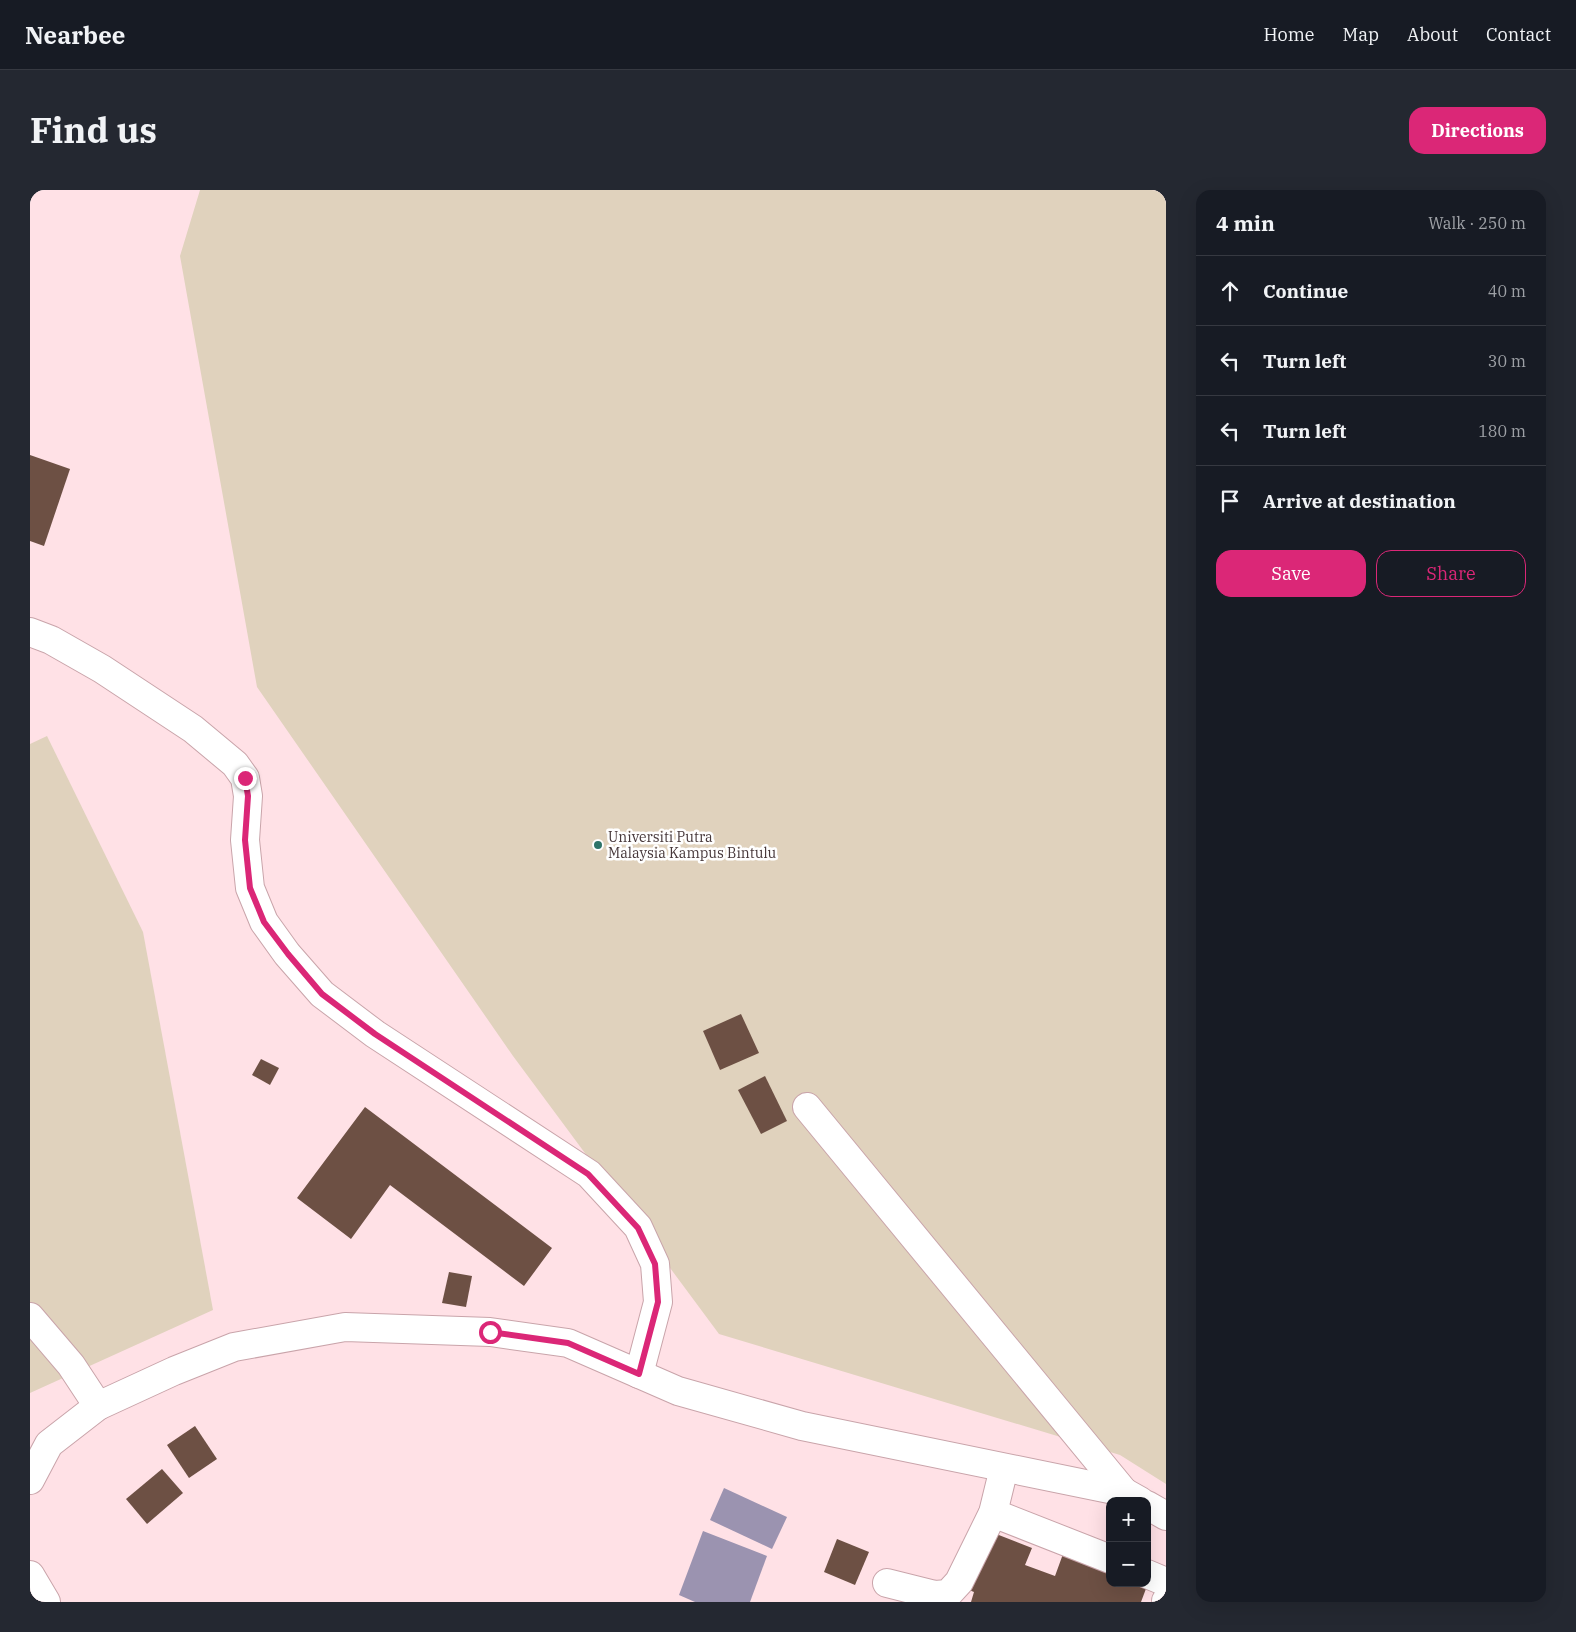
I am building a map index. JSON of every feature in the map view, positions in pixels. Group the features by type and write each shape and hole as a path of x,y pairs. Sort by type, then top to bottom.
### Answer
{"street":[{"path":"30,632 51,640 102,668 193,729 235,764 245,778 248,796 245,840 250,888 264,922 322,994 375,1034 588,1174 638,1228 655,1264 658,1302 639,1374"},
{"path":"807,1107 1132,1496"},
{"path":"30,1318 71,1365 98,1406"},
{"path":"30,1480 49,1444 98,1406 174,1371 234,1347 345,1327 490,1332 568,1343 678,1391 802,1426 1132,1496"},
{"path":"887,1583 934,1595 948,1594 959,1582 993,1513 1004,1468"},
{"path":"1151,1507 1166,1516"},
{"path":"993,1513 1106,1557"},
{"path":"30,1576 46,1602"},
{"path":"1151,1576 1166,1582"}],"shaded area":[{"name":"Universiti Putra Malaysia Kampus Bintulu","path":"30,190 1166,190 1166,1602 30,1602"},
{"path":"200,190 1166,190 1166,1484 1120,1455 719,1334 513,1056 257,687 180,256"},
{"path":"47,736 143,932 213,1310 30,1393 30,744"},
{"path":"724,1488 787,1517 772,1549 710,1520"},
{"path":"703,1531 767,1556 750,1602 695,1602 679,1595"}],"building":[{"path":"30,455 70,469 44,546 30,541"},
{"path":"741,1014 759,1053 720,1070 703,1031"},
{"path":"261,1059 279,1068 270,1085 252,1075"},
{"path":"765,1076 787,1121 761,1134 738,1090"},
{"path":"365,1107 552,1248 524,1286 390,1185 351,1239 297,1198"},
{"path":"449,1272 472,1276 466,1307 442,1303"},
{"path":"195,1426 217,1459 189,1478 167,1445"},
{"path":"162,1469 183,1493 147,1524 126,1499"},
{"path":"986,1530 1032,1548 1025,1565 1055,1576 1063,1554 1106,1570 1106,1587 1147,1587 1141,1602 971,1602 974,1592 964,1588"},
{"path":"837,1539 869,1552 855,1585 824,1572"}],"place":[{"name":"Universiti Putra Malaysia Kampus Bintulu","path":"598,845"}],"route":[{"path":"245,778 248,796 245,840 250,888 264,922 288,954 322,994 375,1034 588,1174 638,1228 655,1264 658,1302 639,1374 568,1343 490,1332"}]}
